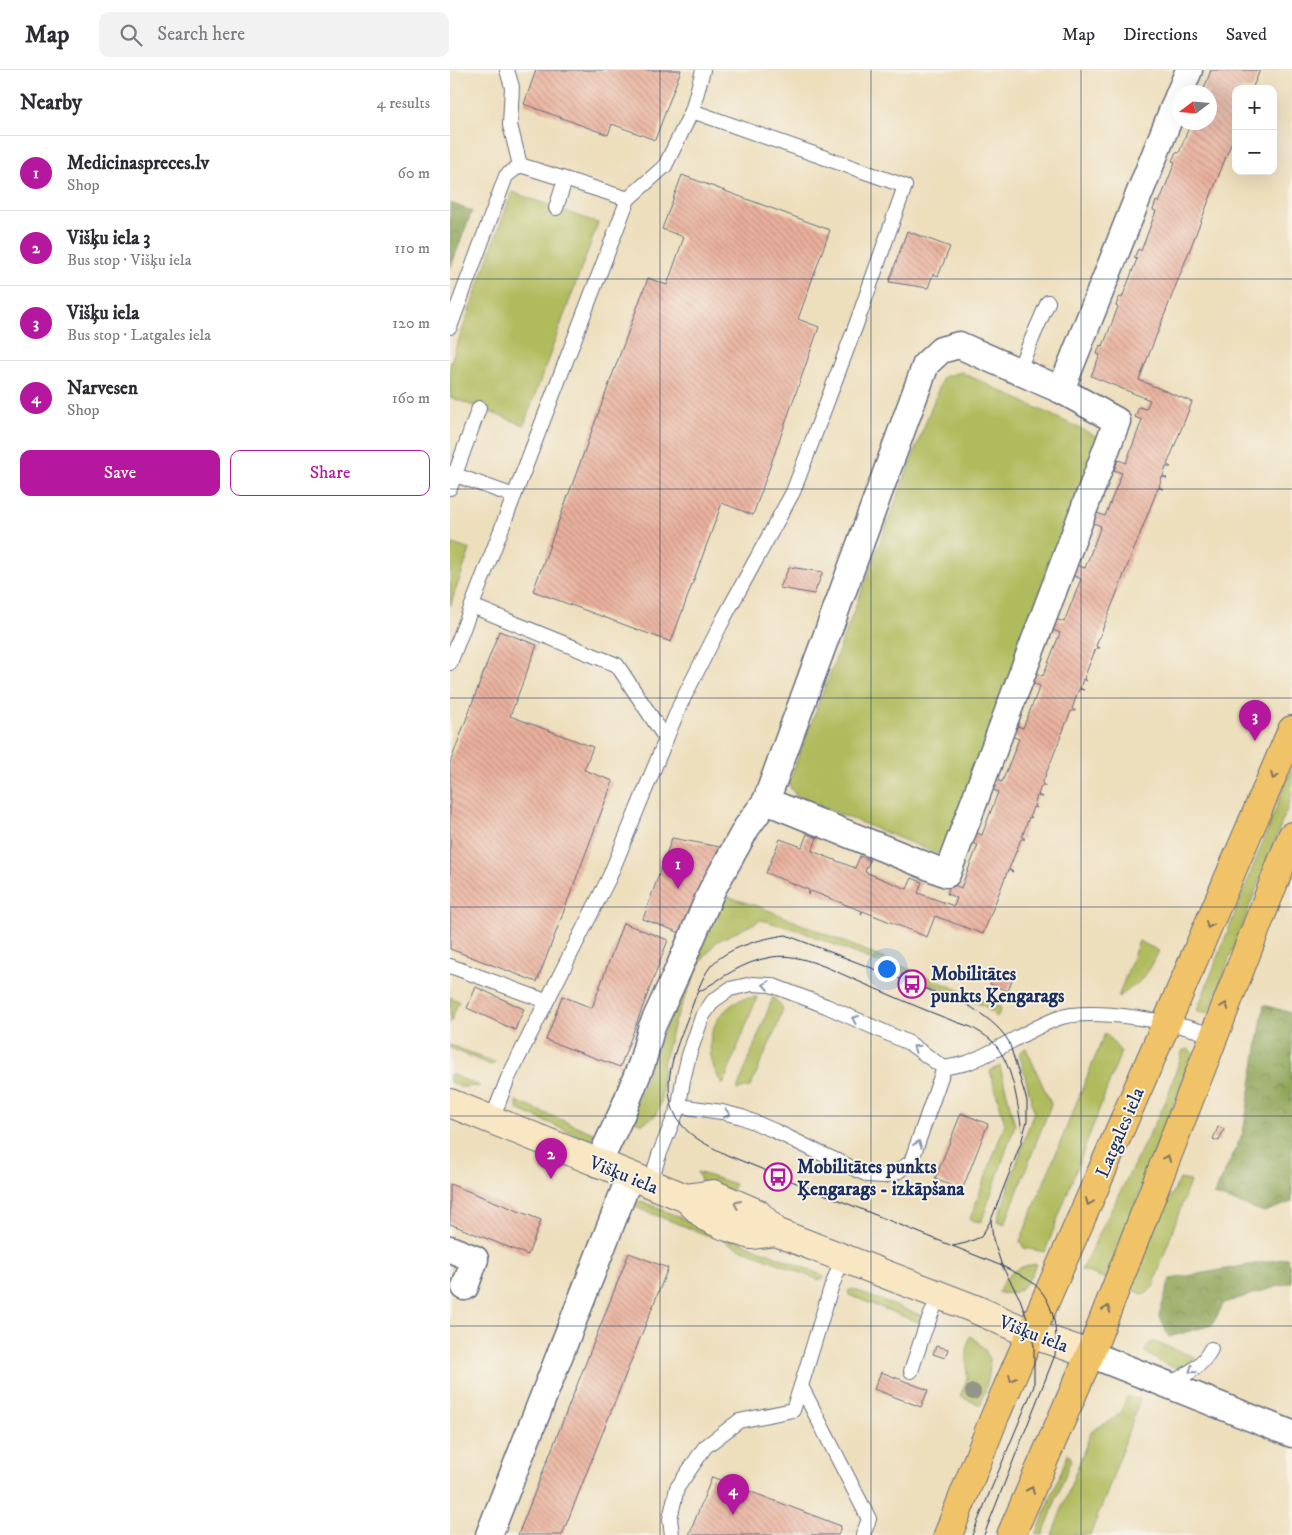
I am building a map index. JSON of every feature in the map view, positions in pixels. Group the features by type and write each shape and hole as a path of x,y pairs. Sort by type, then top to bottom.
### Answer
{"highway":[{"name":"Latgales iela","path":"948,1535 995,1416 1292,730"},
{"path":"1011,1535 1090,1354 1292,836"}],"street":[{"path":"1183,85 1189,70"},
{"path":"1061,390 1172,113"},
{"path":"598,1164 622,1114 642,1063 651,1029 712,890 747,827 766,801 926,364 941,350 959,345 1061,390 1117,421 946,874 766,801"},
{"name":"Višķu iela","path":"450,1103 686,1198 706,1217 725,1226 751,1235 776,1232 940,1295 1032,1334 1090,1354 1292,1434"},
{"path":"489,1535 640,1180"},
{"path":"450,1249 475,1260 464,1288"}],"lane":[{"path":"508,70 512,87 510,125 520,166"},
{"path":"512,87 520,70"},
{"path":"450,663 628,199 665,166 692,111 703,70"},
{"path":"492,1120 508,1078 609,878 680,705 720,626 793,492 856,325 905,186 692,111"},
{"path":"520,166 628,199"},
{"path":"450,327 506,176 520,166"},
{"path":"556,208 565,180"},
{"path":"1018,371 1048,302"},
{"path":"450,488 452,474 479,408"},
{"path":"452,474 514,496"},
{"path":"472,606 617,665 666,739"},
{"path":"450,966 546,1002"},
{"path":"640,1180 659,1155 679,1106 689,1055 702,1017 714,1001 730,989 752,984 771,985 885,1031 909,1043 944,1068 966,1063 1027,1031 1058,1018 1087,1013 1121,1016 1190,1028 1214,1036"},
{"path":"679,1106 742,1117 868,1175 884,1176 897,1172 911,1162 944,1068"},
{"path":"672,1535 670,1519 678,1488 705,1447 739,1421 793,1410 842,1257"},
{"path":"911,1371 924,1332 940,1295"},
{"path":"1168,1385 1196,1368 1207,1357 1211,1349"},
{"path":"801,1386 869,1519 862,1535"}],"green space":[{"path":"512,192 598,223 524,425 450,397 450,364"},
{"path":"450,203 472,211 450,269"},
{"path":"961,372 1102,439 944,856 797,797 788,784 943,377"},
{"path":"450,543 470,550 450,606"},
{"path":"1292,767 1292,796 1209,1012 1202,1013 1197,1010"},
{"path":"716,893 763,908 995,1005 1001,1008 1000,1012 997,1017 984,1006 798,930 761,920 716,942 700,963 674,1023 663,1064 661,1103 655,1116 642,1124 630,1119"},
{"path":"1139,941 1159,951 1143,978 1118,997"},
{"path":"450,997 459,1001 450,1023"},
{"path":"757,997 723,1085 712,1063 710,1051 713,1028 727,1009 740,1000"},
{"path":"773,997 783,1008 777,1027 750,1087 737,1090"},
{"path":"1264,1005 1292,1013 1292,1202 1264,1212 1214,1195 1243,1133"},
{"path":"1105,1033 1121,1052 1045,1252 1024,1248 1020,1241"},
{"path":"450,1045 495,1062 491,1065 450,1048"},
{"path":"1026,1048 1051,1104 1005,1224 997,1221 1034,1111 1019,1053"},
{"path":"1189,1049 1193,1053 1106,1279 1081,1270 1166,1101 1183,1050"},
{"path":"1000,1066 1015,1125 981,1223 970,1219 1005,1124 990,1071"},
{"path":"450,1074 480,1086 460,1087 450,1082"},
{"path":"516,1101 598,1135 596,1140 588,1140 522,1111 518,1109"},
{"path":"697,1172 735,1184 731,1192 701,1181"},
{"path":"1180,1179 1190,1181 1153,1287 1147,1293 1142,1294 1130,1288 1144,1248"},
{"path":"641,1201 714,1232 712,1237 632,1206"},
{"path":"729,1237 822,1275 824,1278 819,1280 727,1243"},
{"path":"1288,1258 1292,1282 1224,1303 1212,1325 1169,1337 1159,1315 1170,1279"},
{"path":"1036,1264 1027,1283 1023,1287 1013,1293 998,1293 1012,1272 1022,1267"},
{"path":"852,1289 922,1316 920,1323 849,1295 848,1291"},
{"path":"970,1336 986,1351 989,1359 989,1375 981,1405 960,1397 967,1378 967,1347"},
{"path":"1153,1342 1195,1357 1185,1366 1178,1367 1165,1364 1145,1352 1149,1344"},
{"path":"1127,1397 1140,1399 1090,1535 1052,1535 1091,1432 1117,1416"},
{"path":"1068,1454 1071,1459 1043,1535 1036,1535"}],"building":[{"path":"536,70 681,70 655,140 612,124 608,135 524,104"},
{"path":"1211,70 1260,70 1254,85 1232,85 1232,141 1139,380 1192,402 1167,465 1171,467 1166,467 1163,476 1167,478 1162,477 1159,487 1163,489 1158,488 1096,646 1100,648 1096,648 1084,678 1087,681 1083,679 1080,688 1084,690 1079,689 1072,709 1076,711 1071,711 1042,784 1046,786 1041,786 1038,795 1042,797 1037,796 1034,805 1037,808 1033,807 1030,816 1032,817 1029,817 1022,837 1025,839 1021,839 1009,869 1013,872 1008,870 983,934 935,916 927,937 863,911 861,915 862,911 811,891 808,895 809,890 766,873 780,839 802,847 807,834 817,838 812,851 855,868 860,856 870,860 865,872 907,889 912,878 922,882 918,893 954,906 957,898 947,894 951,884 961,888 978,845 968,841 972,831 982,835 998,792 989,788 993,778 1002,782 1019,739 1009,735 1014,725 1023,728 1040,686 1030,682 1034,672 1043,676 1060,633 1051,629 1055,619 1064,622 1081,579 1072,575 1076,565 1085,568 1101,526 1093,523 1097,513 1105,516 1122,473 1114,470 1118,460 1126,463 1142,420 1135,417 1139,407 1146,409 1150,400 1091,376 1100,355 1097,354 1100,345 1103,346 1118,307 1116,306 1119,297 1122,298 1137,259 1134,258 1138,249 1141,251 1156,211 1153,210 1156,201 1159,203 1175,162 1172,161 1176,152 1179,153 1188,130 1217,130 1217,85 1206,85"},
{"path":"682,175 830,230 798,319 819,327 753,515 722,503 671,642 533,591 648,278 667,285 684,237 662,229"},
{"path":"907,231 950,247 938,276 933,274 928,288 889,282"},
{"path":"789,567 823,572 814,594 780,588"},
{"path":"499,631 537,645 510,716 593,747 584,770 613,781 537,982 450,949 450,763"},
{"path":"672,838 720,847 686,935 643,919"},
{"path":"623,923 668,940 620,1067 546,1040 562,996 592,1008"},
{"path":"994,973 1012,980 1008,991 990,984"},
{"path":"476,987 524,1009 515,1030 467,1008"},
{"path":"961,1113 988,1124 962,1190 935,1179"},
{"path":"1218,1127 1224,1129 1219,1141 1213,1139"},
{"path":"450,1184 541,1220 528,1255 450,1224"},
{"path":"629,1253 668,1268 562,1535 518,1535"},
{"path":"936,1346 948,1349 945,1358 933,1354"},
{"path":"881,1372 928,1390 921,1407 874,1389"},
{"path":"712,1477 841,1526 838,1535 689,1535"}],"tram line":[{"path":"972,1535 1034,1386 1034,1346 1029,1324 1020,1299 1002,1266 993,1239 991,1220 1021,1143 1027,1121 1027,1101 1009,1042 996,1026 968,1005 786,935 745,945 725,954 710,967 699,988 676,1048 672,1062 669,1090 676,1116 685,1129 698,1139 727,1155 1002,1266 1033,1283 1046,1298 1050,1307 1055,1326 1055,1355 984,1535"},
{"path":"697,993 733,971 761,959 783,956 795,957 818,964 930,1012 971,1027 991,1040 1004,1059 1013,1082 1022,1131"},
{"path":"953,1246 981,1237 991,1220"}],"place":[{"name":"Višķu iela","path":"1255,741"},
{"name":"Medicinaspreces.lv","path":"678,889"},
{"name":"Mobilitātes punkts Ķengarags","path":"912,984"},
{"name":"Mobilitātes punkts Ķengarags - izkāpšana","path":"778,1177"},
{"name":"Višķu iela 3","path":"551,1179"},
{"name":"Narvesen","path":"733,1515"}]}
